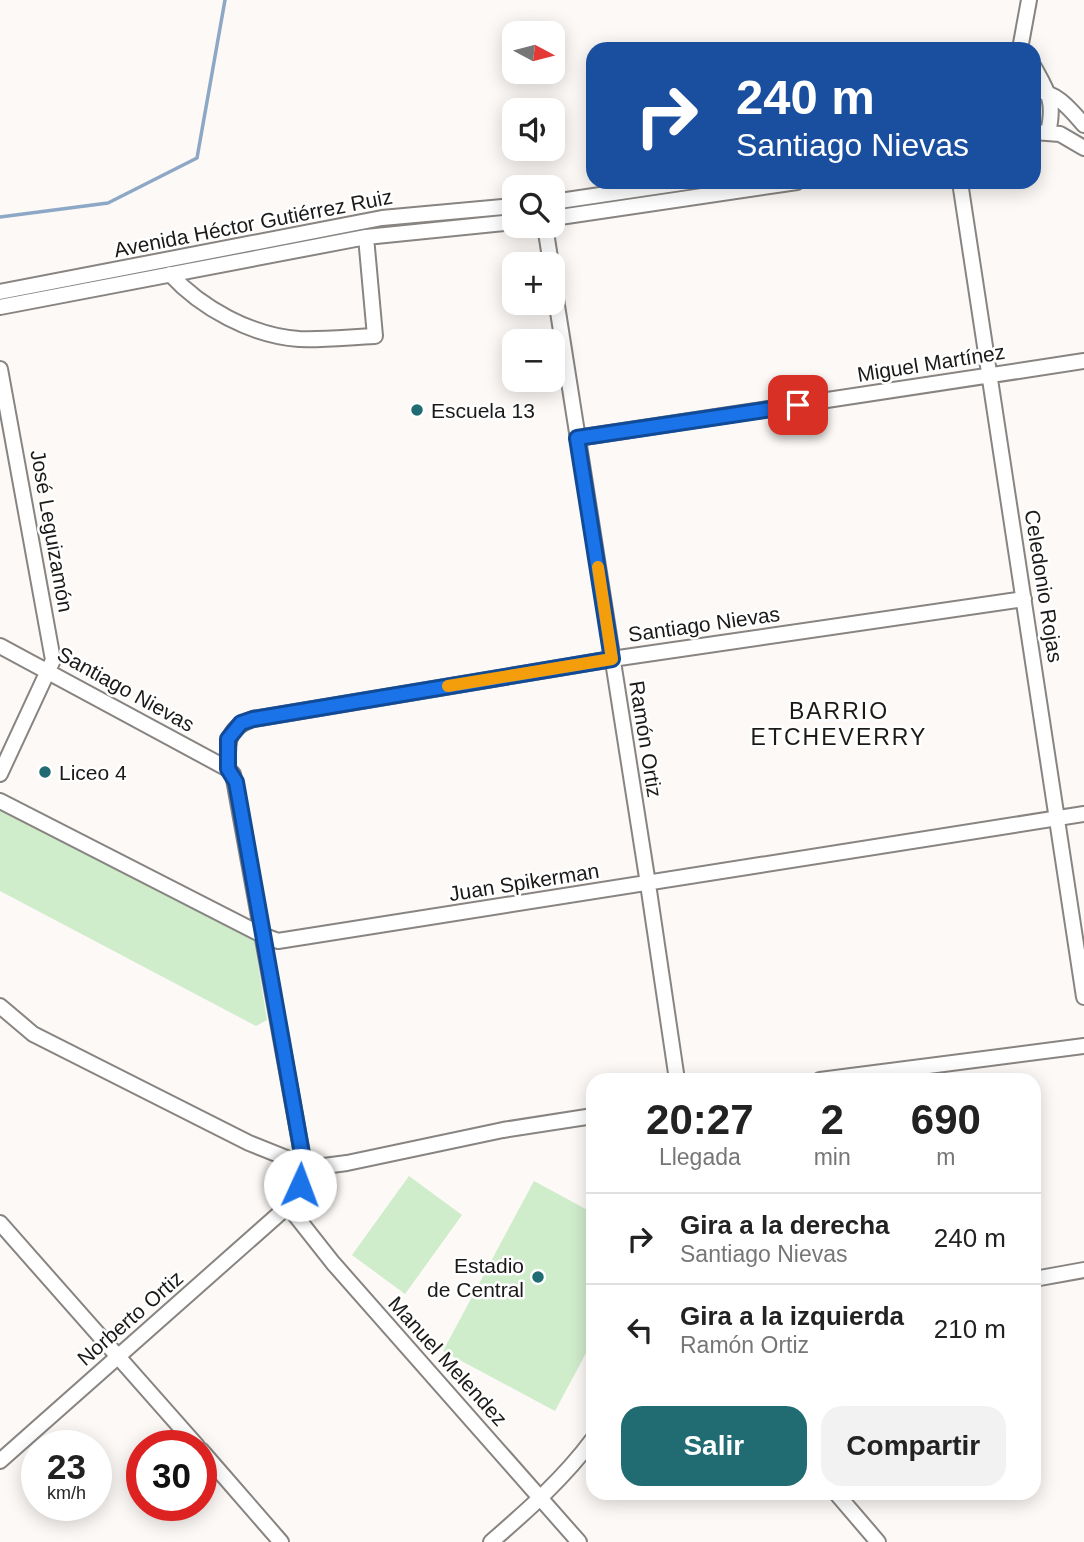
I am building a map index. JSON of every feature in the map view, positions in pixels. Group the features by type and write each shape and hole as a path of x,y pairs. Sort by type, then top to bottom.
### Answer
{"street":[{"path":"1024,42 1029,0"},
{"path":"1041,79 1049,93 1053,113 1041,132 1068,137 1084,148"},
{"path":"1041,91 1060,98 1084,125"},
{"path":"565,200 641,189"},
{"path":"565,216 750,189"},
{"name":"Celedonio Rojas","path":"961,189 1084,997"},
{"name":"Avenida Héctor Gutiérrez Ruiz","path":"0,292 382,218 502,207"},
{"name":"Avenida Héctor Gutiérrez Ruiz","path":"0,307 366,237 502,223"},
{"path":"170,274 183,288 218,312 260,332 298,339 375,336 366,237"},
{"name":"Ramón Ortiz","path":"558,315 676,1073"},
{"name":"Miguel Martínez","path":"577,438 1084,361"},
{"name":"José Leguizamón","path":"0,369 6,425 52,649 49,671 0,774"},
{"name":"Santiago Nievas","path":"0,646 228,769 228,739 241,723 253,719 612,659 1024,599"},
{"path":"228,769 236,782 304,1165 300,1185 288,1206"},
{"name":"Juan Spikerman","path":"0,801 278,941 1084,814"},
{"path":"0,1006 33,1034 64,1051 249,1143 304,1165 347,1163 503,1130 586,1117"},
{"path":"874,1073 1084,1046"},
{"name":"Norberto Ortiz","path":"0,1461 288,1206"},
{"name":"Manuel Melendez","path":"288,1206 333,1263 579,1542"},
{"path":"0,1223 183,1430"},
{"path":"1041,1278 1084,1270"},
{"path":"491,1542 541,1498 586,1448"},
{"path":"217,1468 281,1542"},
{"path":"842,1500 878,1542"}],"green space":[{"path":"0,810 254,940 267,1020 256,1026 0,891"},
{"path":"409,1176 462,1215 405,1294 352,1255"},
{"name":"Estadio de Central","path":"534,1181 586,1209 586,1353 555,1411 443,1351"}],"waterway":[{"path":"0,217 108,203 197,158 225,0"}],"slow traffic":[{"path":"448,686 612,659 598,567"}],"place":[{"name":"Escuela 13","path":"417,410"},
{"name":"Liceo 4","path":"45,772"},
{"name":"Estadio de Central","path":"538,1277"}],"district":[{"name":"BARRIO ETCHEVERRY","path":"839,724"}],"route":[{"path":"300,1185 304,1165 236,782 228,769 228,739 234,729 253,719 612,659 577,438 798,405"}]}
